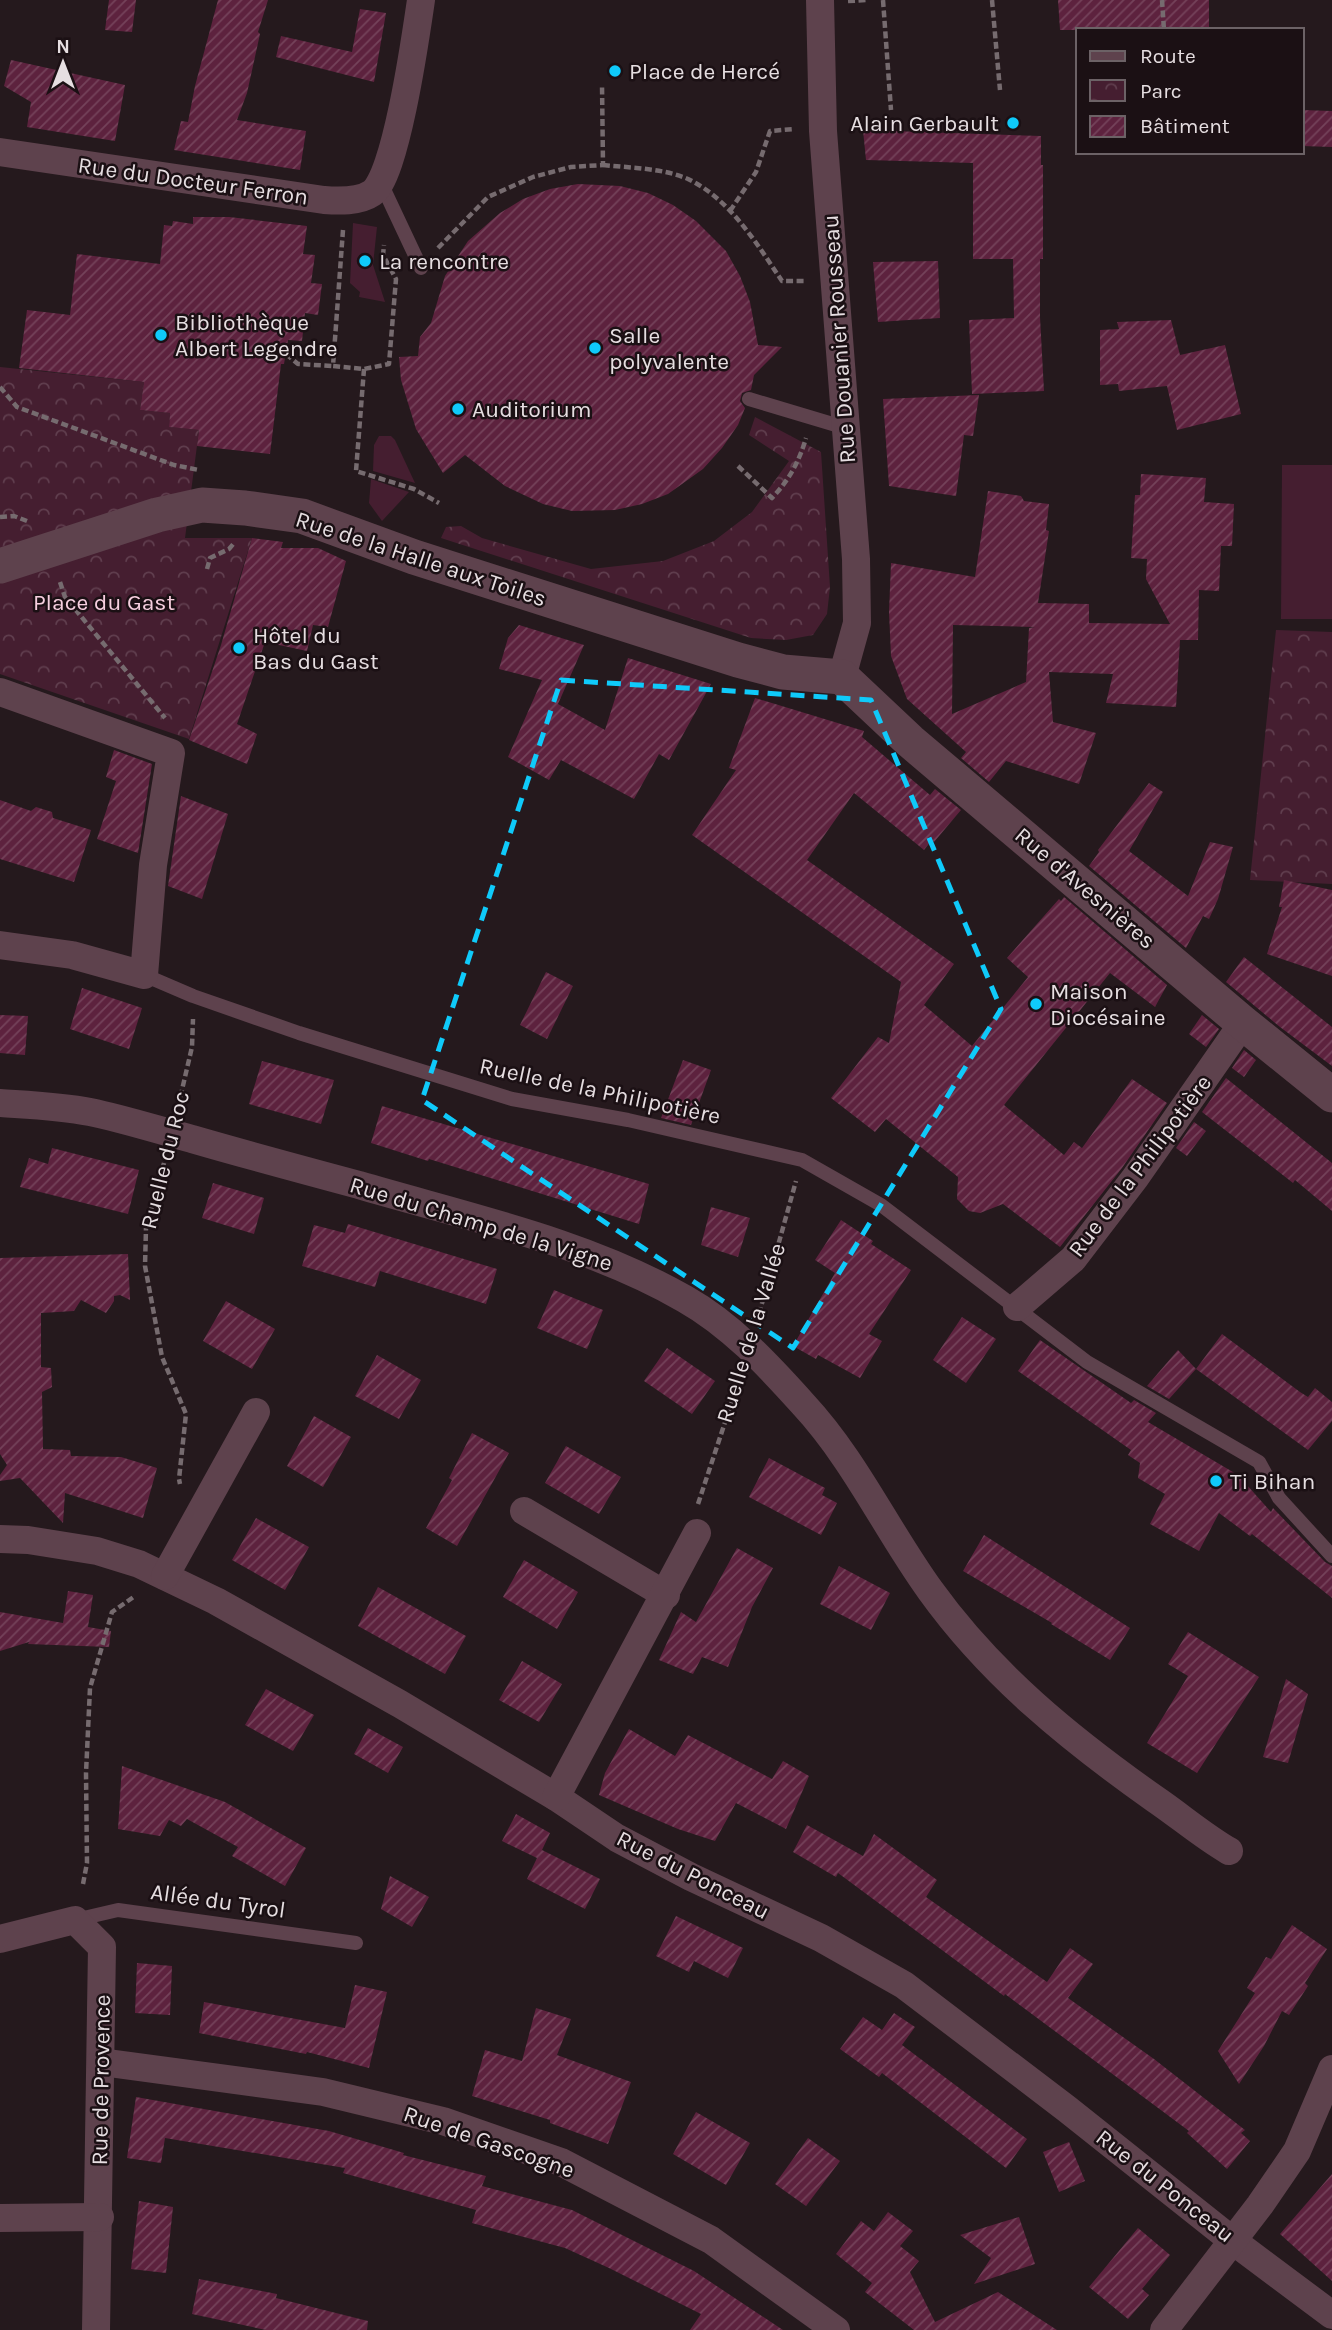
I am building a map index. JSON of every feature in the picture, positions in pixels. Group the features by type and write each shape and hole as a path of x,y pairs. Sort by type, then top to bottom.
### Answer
{"street":[{"path":"381,183 403,112 421,0"},
{"name":"Rue Douanier Rousseau","path":"820,0 822,131 856,559 857,624 842,677"},
{"name":"Rue du Docteur Ferron","path":"0,152 324,201 345,201 371,194 381,183"},
{"name":"Rue de la Halle aux Toiles","path":"0,566 157,515 202,505 245,508 302,516 414,557 738,660 783,672 842,677"},
{"name":"Rue d'Avesnières","path":"842,677 910,741 1332,1095"},
{"path":"0,692 171,753 153,865 144,975 72,955 0,946"},
{"name":"Rue de la Philipotière","path":"1017,1307 1073,1259 1135,1178 1243,1023"},
{"name":"Rue du Champ de la Vigne","path":"0,1102 90,1112 518,1231 636,1274 685,1299 712,1316 802,1402 832,1438 928,1588 972,1645 996,1670 1088,1751 1229,1851"},
{"path":"165,1576 256,1412"},
{"path":"524,1511 666,1595"},
{"path":"556,1797 697,1533"},
{"name":"Rue du Ponceau","path":"0,1539 28,1540 97,1551 139,1564 216,1601 400,1704 556,1797 617,1838 691,1877 821,1938 904,1986 1068,2109 1233,2241 1332,2315"},
{"path":"0,1939 75,1920"},
{"name":"Rue de Provence","path":"75,1920 102,1947 100,2217 96,2330"},
{"name":"Rue de Gascogne","path":"101,2062 323,2092 443,2121 561,2162 711,2241 836,2330"},
{"path":"1164,2330 1233,2241 1297,2151 1332,2069"},
{"path":"0,2218 100,2217"}],"lane":[{"path":"381,183 421,268"},
{"path":"749,399 846,428"},
{"name":"Ruelle de la Philipotière","path":"144,975 193,996 396,1064 512,1099 628,1121 802,1160 881,1205 1017,1307"},
{"path":"1017,1307 1087,1362 1259,1462 1279,1498 1332,1556"},
{"name":"Allée du Tyrol","path":"75,1920 118,1910 356,1943"}],"path":[{"path":"855,1 867,0"},
{"path":"883,0 891,110"},
{"path":"992,0 1000,90"},
{"path":"1162,0 1164,28"},
{"path":"602,84 603,165"},
{"path":"730,211 756,172 770,131 803,128"},
{"path":"396,279 421,268 452,231 488,197 533,177 571,167 603,165 658,171 688,179 723,203 754,240 782,281 835,280"},
{"path":"333,366 345,201"},
{"path":"286,354 298,364 364,369 389,364 396,279 383,255 384,237"},
{"path":"364,369 356,471 414,489 439,503"},
{"path":"0,387 17,407 174,465 209,472"},
{"path":"738,466 772,498 786,483 800,457 812,417"},
{"path":"0,517 15,516 36,526"},
{"path":"207,569 210,558 229,549 243,534"},
{"path":"59,579 65,597 169,722"},
{"name":"Ruelle du Roc","path":"193,996 192,1047 146,1228 145,1266 162,1357 186,1414 179,1479 193,1525"},
{"name":"Ruelle de la Vallée","path":"698,1504 749,1349 802,1160"},
{"path":"83,1884 87,1863 86,1773 90,1688 112,1612 165,1576"}],"highlighted area":[{"path":"561,680 871,700 1001,1009 793,1348 422,1100"}],"green space":[{"path":"353,223 377,227 373,265 385,302 359,297 360,292 350,283"},
{"name":"Place du Gast","path":"0,367 144,382 140,410 170,413 169,427 199,430 185,538 252,538 189,739 0,674"},
{"path":"755,417 821,452 830,587 827,614 813,635 786,640 751,638 441,538 446,527 461,526 482,538 591,569 663,561 714,541 752,512 789,461 749,435"},
{"path":"379,436 391,436 395,440 415,483 373,471 374,445"},
{"path":"1282,465 1332,465 1332,619 1281,619"},
{"path":"371,479 409,492 382,521 369,503"},
{"path":"1276,630 1332,632 1332,884 1250,880"}],"building":[{"path":"109,0 136,0 132,32 105,30"},
{"path":"218,0 268,0 258,32 260,34 247,93 237,120 306,131 300,170 174,150 181,121 188,122"},
{"path":"1058,0 1209,0 1209,28 1060,30"},
{"path":"360,9 386,13 374,82 276,57 281,36 352,52"},
{"path":"11,60 125,85 115,141 27,127 31,102 4,86"},
{"path":"1304,110 1332,111 1332,147 1304,146"},
{"path":"863,130 1041,136 1043,259 1040,259 1040,317 1044,391 972,394 969,320 1014,318 1013,259 973,259 973,163 866,160"},
{"name":"Salle polyvalente","path":"578,184 620,186 648,193 673,205 696,221 726,251 740,276 750,302 758,345 782,347 754,375 751,390 742,393 740,401 745,408 738,425 703,469 668,494 615,510 572,511 543,504 505,486 465,455 443,473 416,429 401,380 399,357 418,356 420,337 431,323 445,276 468,241 500,213 523,199 550,189"},
{"name":"Bibliothèque Albert Legendre","path":"193,217 229,217 307,226 303,254 315,255 311,283 322,284 318,315 305,313 302,341 288,340 284,364 281,364 270,454 197,446 199,430 169,427 170,413 140,410 144,382 19,368 27,310 70,315 77,254 160,264 164,225 172,226 173,221 193,224"},
{"path":"938,261 940,318 878,322 873,262"},
{"path":"1171,320 1180,355 1225,345 1241,414 1177,430 1167,386 1119,391 1118,384 1100,385 1100,330 1119,329 1117,322"},
{"path":"979,395 973,436 964,435 956,496 889,486 883,399"},
{"path":"1141,474 1206,478 1204,502 1234,504 1232,546 1221,546 1219,591 1199,590 1198,640 1180,640 1176,707 1106,703 1113,674 1049,672 1053,722 1096,733 1079,784 1006,761 989,782 961,758 966,752 907,699 891,656 891,563 975,577 988,491 1021,496 1024,501 1049,504 1046,530 1049,531 1038,603 1089,604 1089,623 1170,624 1146,579 1147,559 1131,558 1135,495 1140,495","holes":["953,625 1035,627 1029,628 1026,682 952,714"]},
{"name":"Hôtel du Bas du Gast","path":"252,538 283,542 281,548 318,548 346,561 328,627 313,625 307,651 265,642 237,724 257,734 247,764 189,740 221,645"},
{"path":"519,625 584,645 558,704 605,730 628,658 711,684 669,760 659,754 634,799 561,760 549,780 508,757 542,680 499,669 508,638"},
{"path":"755,698 864,731 862,737 930,795 935,789 961,810 924,850 854,793 807,860 954,964 924,1005 972,1046 1028,977 1007,958 1059,899 1061,901 1064,897 1167,985 1155,1007 1110,973 1004,1105 1064,1155 1074,1142 1082,1148 1132,1079 1167,1103 1122,1168 1060,1247 1003,1204 980,1213 969,1211 957,1199 958,1177 886,1119 875,1132 831,1098 878,1037 889,1043 901,982 692,835 736,770 729,768"},
{"path":"114,750 152,764 138,853 97,839 116,781 106,777"},
{"path":"1149,783 1163,792 1129,851 1188,896 1210,842 1233,847 1218,899 1209,919 1203,916 1186,948 1089,866"},
{"path":"181,796 228,814 202,899 168,886"},
{"path":"0,800 31,811 36,807 52,812 53,818 91,830 74,882 0,859"},
{"path":"1284,880 1332,890 1332,976 1267,954 1282,907 1279,907"},
{"path":"1244,957 1332,1027 1332,1066 1226,982"},
{"path":"546,972 573,986 547,1039 520,1025"},
{"path":"82,988 142,1008 129,1049 70,1029"},
{"path":"0,1015 28,1016 25,1055 0,1053"},
{"path":"1202,1015 1219,1029 1206,1047 1189,1034"},
{"path":"1244,1050 1256,1060 1244,1077 1232,1068"},
{"path":"683,1060 711,1070 691,1125 661,1118"},
{"path":"262,1061 334,1080 321,1124 249,1104"},
{"path":"1226,1078 1332,1163 1332,1211 1295,1180 1293,1183 1202,1112"},
{"path":"382,1106 649,1184 639,1224 371,1143"},
{"path":"1194,1122 1206,1131 1187,1156 1176,1148"},
{"path":"52,1148 139,1170 128,1214 20,1187 29,1158 48,1164"},
{"path":"213,1183 264,1198 254,1234 202,1218"},
{"path":"711,1207 750,1218 738,1257 701,1245"},
{"path":"841,1220 911,1270 869,1334 882,1341 860,1378 818,1355 816,1359 793,1346 835,1273 815,1260"},
{"path":"348,1224 497,1269 486,1304 380,1271 375,1287 302,1266 314,1225 345,1233"},
{"path":"128,1254 130,1300 120,1295 114,1296 114,1301 106,1313 81,1300 74,1311 41,1313 41,1367 51,1368 52,1387 42,1392 43,1449 70,1450 71,1456 121,1457 157,1468 143,1518 65,1493 63,1523 20,1478 0,1481 0,1475 7,1465 0,1454 0,1258"},
{"path":"554,1290 603,1310 587,1349 537,1328"},
{"path":"226,1301 275,1329 252,1369 203,1341"},
{"path":"962,1317 996,1339 966,1383 933,1360"},
{"path":"1222,1334 1308,1397 1315,1388 1332,1402 1332,1421 1308,1450 1196,1369"},
{"path":"1040,1340 1131,1403 1134,1400 1156,1413 1148,1422 1238,1475 1271,1512 1273,1508 1332,1566 1332,1598 1252,1534 1250,1536 1219,1513 1199,1551 1150,1524 1165,1494 1138,1478 1140,1463 1128,1455 1131,1450 1018,1371"},
{"path":"667,1348 715,1381 692,1414 644,1381"},
{"path":"1178,1350 1196,1369 1169,1399 1147,1386"},
{"path":"377,1355 421,1380 399,1419 355,1396"},
{"path":"314,1416 351,1437 323,1487 287,1466"},
{"path":"472,1433 509,1453 457,1546 426,1528 452,1480 449,1478"},
{"path":"566,1446 621,1477 599,1514 545,1483"},
{"path":"769,1458 825,1488 822,1495 837,1503 821,1535 749,1497"},
{"path":"256,1518 309,1547 285,1590 232,1560"},
{"path":"984,1535 1130,1628 1110,1660 963,1571"},
{"path":"737,1548 773,1568 752,1607 728,1667 702,1657 693,1674 659,1660 681,1612 696,1622"},
{"path":"524,1560 578,1592 557,1629 503,1597"},
{"path":"839,1566 890,1593 871,1630 820,1604"},
{"path":"378,1587 466,1636 445,1674 358,1626"},
{"path":"68,1591 93,1595 88,1627 111,1631 109,1647 28,1644 29,1642 0,1651 0,1612 63,1623"},
{"path":"1188,1632 1259,1677 1197,1773 1147,1743 1188,1676 1168,1664"},
{"path":"522,1661 562,1684 539,1722 499,1700"},
{"path":"1286,1679 1308,1694 1288,1763 1263,1757"},
{"path":"266,1689 314,1715 293,1751 245,1725"},
{"path":"368,1728 403,1747 388,1773 354,1754"},
{"path":"629,1729 675,1756 688,1735 772,1779 783,1761 809,1776 786,1829 736,1803 715,1841 678,1829 599,1795 605,1773"},
{"path":"122,1766 225,1802 306,1848 285,1886 232,1856 238,1847 187,1819 181,1826 169,1820 160,1836 118,1829"},
{"path":"516,1814 550,1833 542,1850 600,1879 585,1909 527,1879 537,1858 502,1841"},
{"path":"807,1825 863,1856 874,1834 937,1880 926,1897 1047,1982 1070,1948 1093,1964 1068,1998 1154,2059 1245,2130 1241,2133 1250,2141 1227,2169 1187,2133 1189,2131 1005,1994 1004,1996 838,1873 836,1877 793,1852"},
{"path":"390,1876 429,1897 412,1927 381,1909"},
{"path":"676,1916 743,1948 728,1978 694,1961 689,1972 656,1956"},
{"path":"1292,1925 1327,1949 1305,1983 1308,1986 1289,2015 1282,2011 1264,2046 1239,2084 1218,2051 1255,1993 1247,1988 1266,1957 1271,1959"},
{"path":"137,1963 172,1966 170,2015 135,2013"},
{"path":"355,1985 387,1992 369,2068 307,2052 306,2054 199,2033 204,2002 345,2028"},
{"path":"536,2008 571,2019 557,2055 631,2082 608,2144 550,2123 550,2120 472,2096 485,2050 522,2061"},
{"path":"894,2013 915,2027 902,2045 1027,2139 1006,2168 882,2073 879,2077 840,2049 863,2017 882,2030"},
{"path":"136,2097 329,2131 404,2153 403,2155 486,2176 482,2186 572,2210 694,2271 783,2330 690,2330 701,2314 609,2268 565,2248 472,2223 476,2210 343,2173 345,2168 165,2138 161,2163 127,2158"},
{"path":"696,2112 750,2143 726,2185 673,2154"},
{"path":"808,2138 840,2161 806,2206 775,2184"},
{"path":"1069,2142 1085,2181 1059,2192 1043,2152"},
{"path":"1332,2174 1332,2281 1280,2234"},
{"path":"139,2201 173,2207 166,2273 131,2269"},
{"path":"888,2212 913,2231 900,2246 919,2261 910,2272 935,2322 998,2292 1057,2330 914,2330 865,2292 872,2283 836,2254 861,2221 874,2231"},
{"path":"1019,2217 1035,2264 974,2284 991,2258 960,2235"},
{"path":"1138,2228 1170,2255 1142,2289 1149,2295 1128,2319 1089,2287"},
{"path":"199,2279 277,2294 276,2298 368,2321 367,2330 266,2330 192,2314"}],"place":[{"name":"Place de Hercé","path":"615,71"},
{"name":"Alain Gerbault","path":"1013,123"},
{"name":"La rencontre","path":"365,261"},
{"name":"Bibliothèque Albert Legendre","path":"161,335"},
{"name":"Salle polyvalente","path":"595,348"},
{"name":"Auditorium","path":"458,409"},
{"name":"Hôtel du Bas du Gast","path":"239,648"},
{"name":"Maison Diocésaine","path":"1036,1004"},
{"name":"Ti Bihan","path":"1216,1481"}]}
